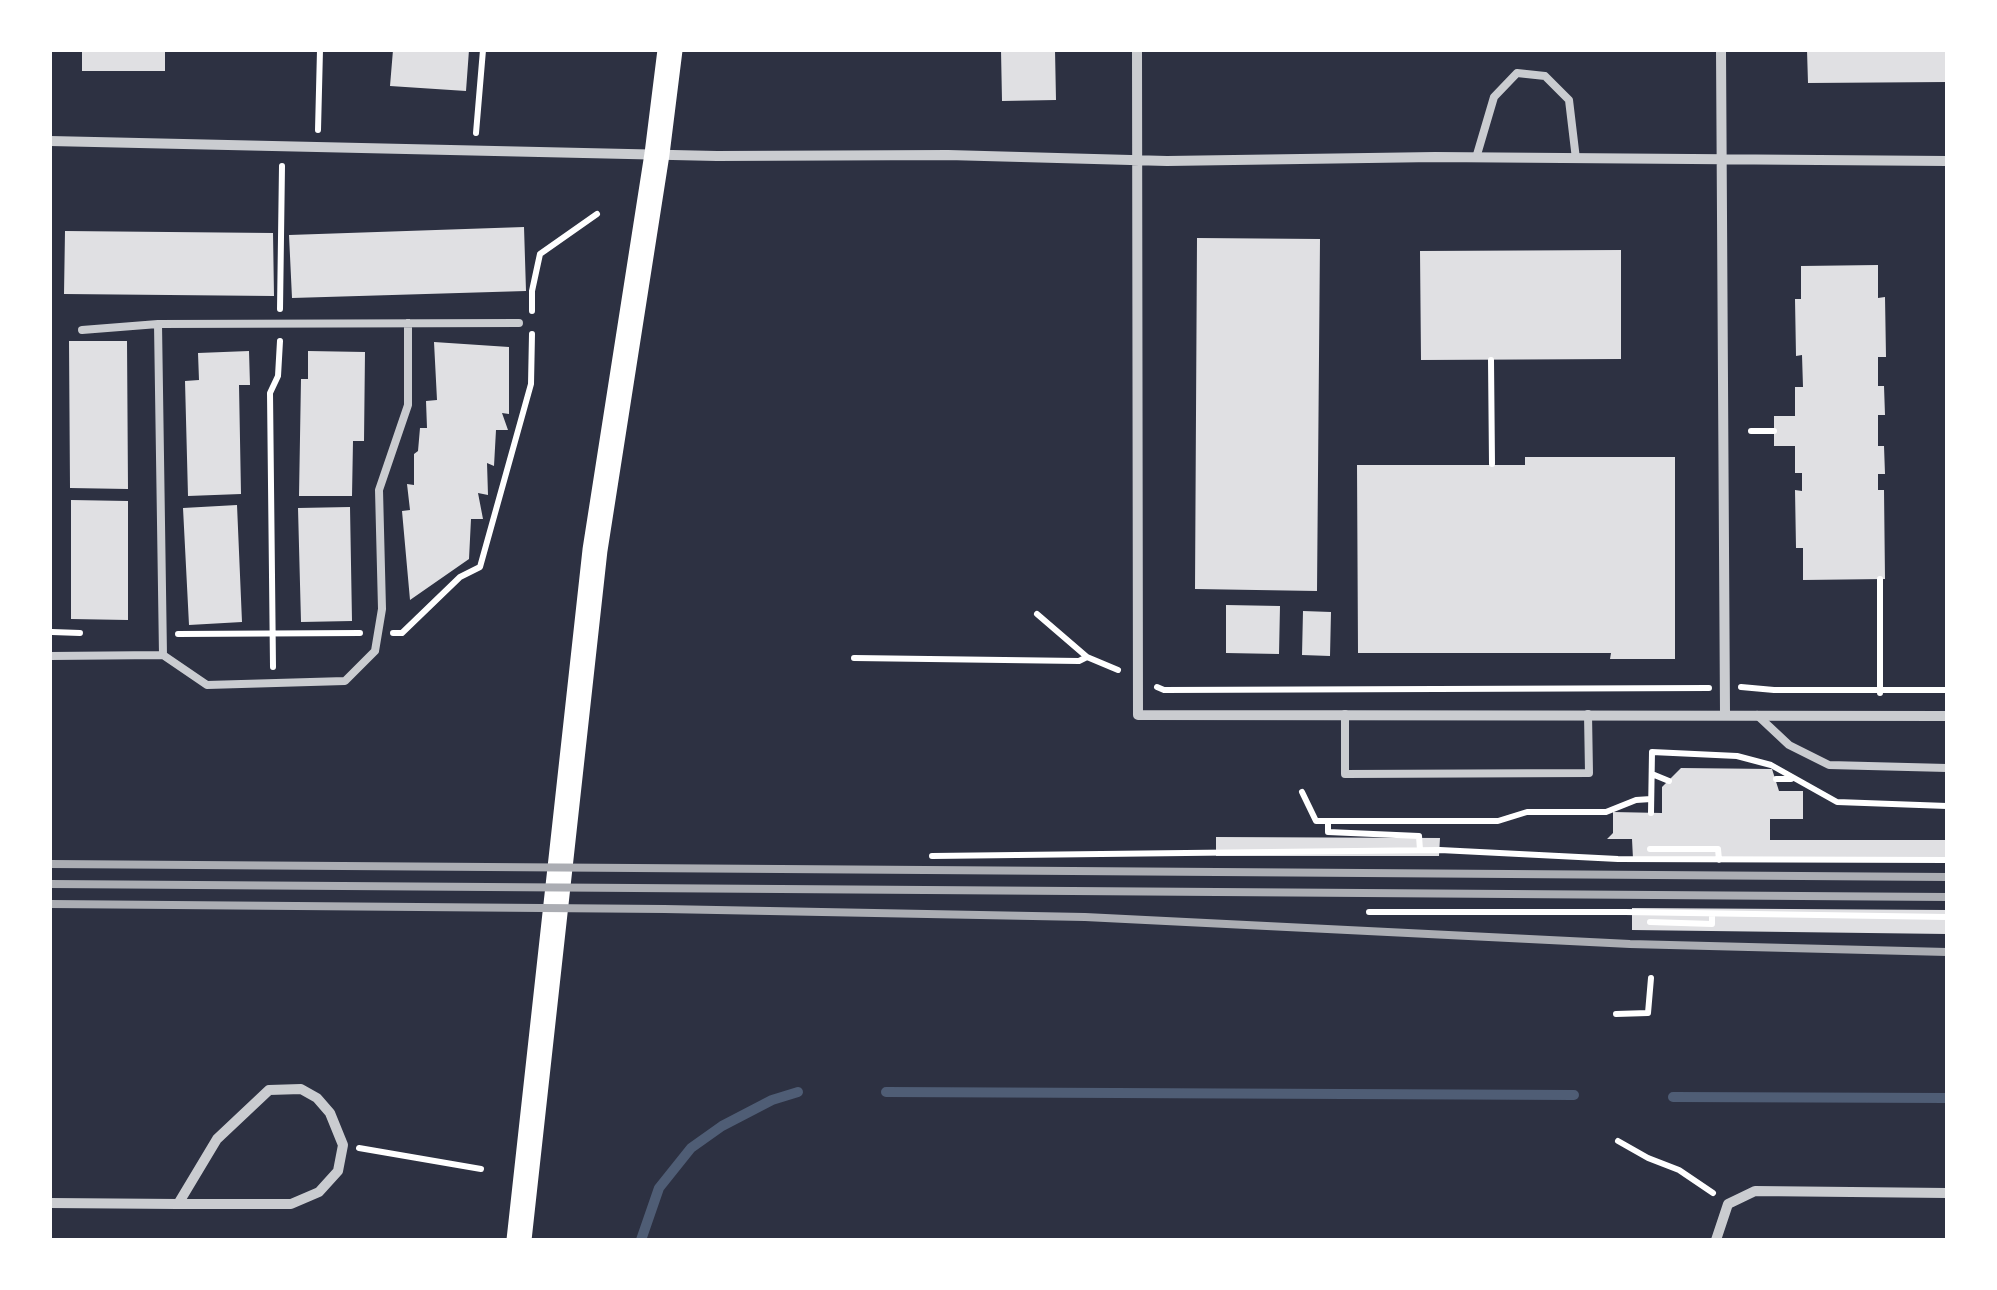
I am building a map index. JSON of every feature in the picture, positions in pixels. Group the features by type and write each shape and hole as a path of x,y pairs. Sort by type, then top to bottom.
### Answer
{"main road":[{"path":"519,1240 595,550 658,154 670,50"}],"street":[{"path":"1136,50 1138,715 1947,716"},
{"path":"1721,50 1725,713"},
{"path":"50,141 1137,159 1947,160"},
{"path":"50,1203 178,1204 291,1204 319,1192 338,1171 343,1146 330,1113 317,1098 300,1090 269,1090 217,1139 178,1204"},
{"path":"1716,1240 1728,1204 1755,1191 1947,1192"}],"lane":[{"path":"1476,158 1494,97 1517,73 1545,76 1568,100 1576,159"},
{"path":"158,324 162,656"},
{"path":"82,330 158,324 519,324"},
{"path":"50,656 162,656 207,685 345,680 375,651 382,609 378,490 408,405 408,324"},
{"path":"1345,714 1345,774 1588,773 1588,714"},
{"path":"1757,715 1789,746 1828,765 1947,768"}],"path":[{"path":"317,146 320,50"},
{"path":"475,150 483,50"},
{"path":"273,683 270,393 278,376 282,145"},
{"path":"1491,360 1492,464"},
{"path":"1751,431 1774,430"},
{"path":"1880,580 1882,716"},
{"path":"1038,614 1088,657 1164,690 1947,690"},
{"path":"854,658 1079,661 1088,657"},
{"path":"1651,813 1652,752 1737,756 1771,765 1836,802 1947,806"},
{"path":"1652,774 1669,781"},
{"path":"1776,780 1792,778"},
{"path":"1302,792 1316,821 1498,822 1528,812 1606,812 1636,800 1651,799"},
{"path":"1328,821 1328,832 1418,836 1420,850"},
{"path":"1650,849 1718,849 1719,860"},
{"path":"932,856 1420,850 1618,860 1947,860"},
{"path":"1369,912 1947,917"},
{"path":"1650,922 1712,924 1712,915"},
{"path":"1616,1014 1648,1013 1651,978"},
{"path":"1618,1140 1679,1170 1728,1204"},
{"path":"343,1146 481,1169"}],"building":[{"path":"82,50 165,50 165,71 82,71"},
{"path":"393,50 469,50 466,91 390,86"},
{"path":"1001,50 1055,50 1056,100 1002,101"},
{"path":"1807,50 1947,50 1947,82 1808,83"},
{"path":"524,227 526,291 292,298 289,235"},
{"path":"65,231 273,233 274,296 64,294"},
{"path":"1197,238 1320,239 1317,591 1195,589"},
{"path":"1621,250 1621,359 1421,360 1420,251"},
{"path":"1878,265 1878,298 1885,297 1886,357 1878,357 1878,386 1884,386 1885,415 1878,415 1878,446 1884,446 1885,474 1878,474 1878,490 1884,490 1885,579 1803,580 1803,548 1796,548 1795,490 1802,491 1802,473 1795,473 1795,446 1774,446 1774,416 1795,416 1795,387 1803,387 1802,355 1796,356 1795,299 1801,299 1801,266"},
{"path":"69,341 127,341 128,489 70,488"},
{"path":"434,342 509,347 509,414 502,413 508,430 496,430 494,466 487,463 488,495 478,493 483,519 471,519 469,559 410,600 402,511 410,510 407,484 414,485 414,454 418,451 420,428 427,428 426,401 437,400"},
{"path":"249,351 250,385 239,385 241,494 188,496 185,381 199,380 198,353"},
{"path":"308,351 365,352 364,441 353,441 352,496 299,496 301,379 308,379"},
{"path":"1525,457 1675,457 1675,659 1610,659 1611,653 1358,653 1357,465 1525,465"},
{"path":"71,500 128,501 128,620 71,619"},
{"path":"237,505 242,622 189,625 183,508"},
{"path":"350,507 352,621 301,622 298,508"},
{"path":"1226,605 1280,606 1279,654 1226,653"},
{"path":"1303,611 1331,612 1330,656 1302,655"},
{"path":"1681,768 1772,769 1779,791 1803,791 1803,819 1770,819 1770,840 1947,840 1947,859 1633,859 1632,839 1607,839 1613,833 1613,812 1662,813 1662,787"},
{"path":"1216,837 1440,838 1439,856 1216,856"},
{"path":"1632,908 1947,910 1947,934 1632,930"}],"waterway":[{"path":"641,1240 659,1188 691,1148 722,1126 772,1100 798,1092"},
{"path":"886,1092 1574,1095"},
{"path":"1673,1097 1947,1098"}],"railway":[{"path":"50,864 1947,877"},
{"path":"50,884 1947,897"},
{"path":"50,904 1085,917 1630,944 1947,952"}]}
